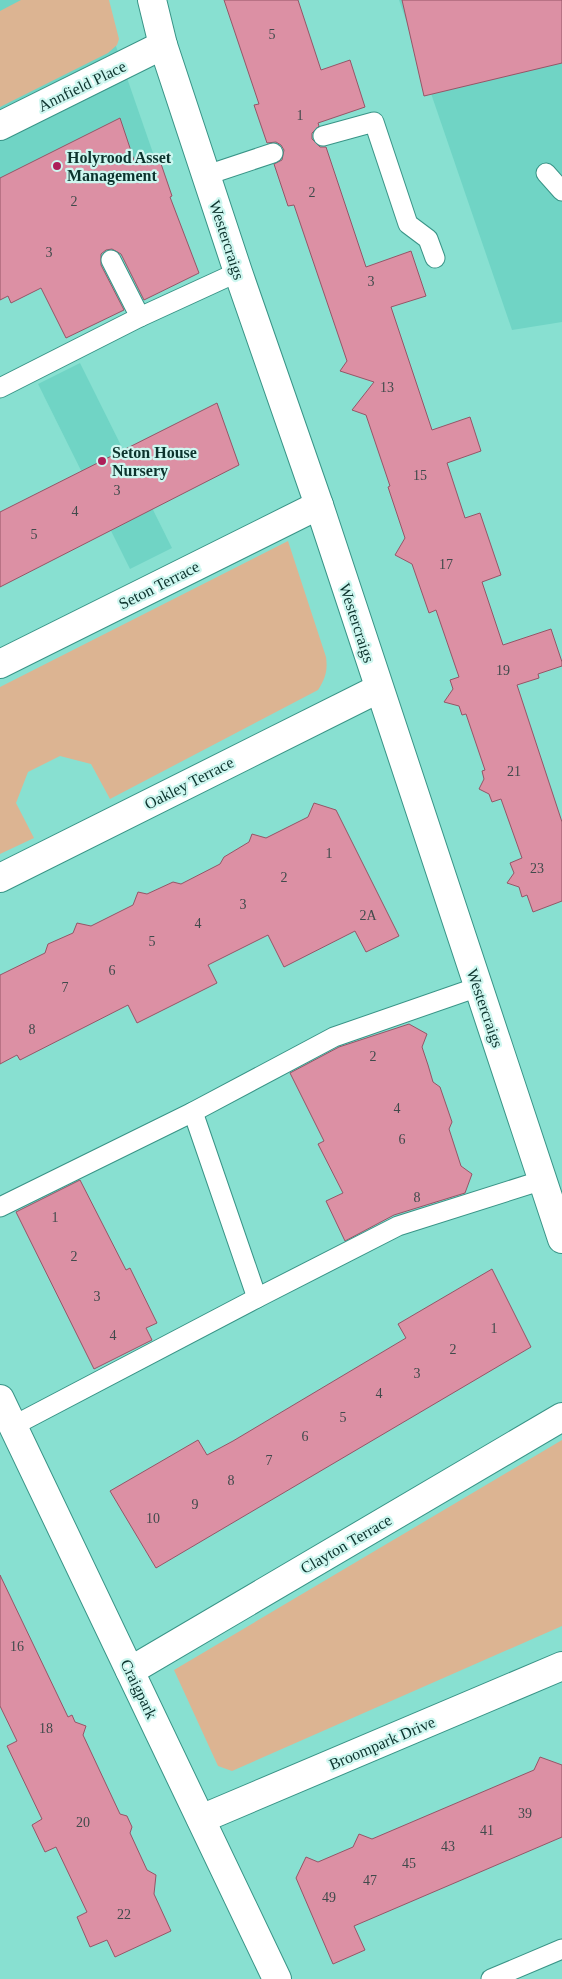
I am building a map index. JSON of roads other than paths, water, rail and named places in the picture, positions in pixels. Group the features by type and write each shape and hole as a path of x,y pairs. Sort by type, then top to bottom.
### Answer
{"street":[{"name":"Westercraigs","path":"151,2 163,45 238,272 318,505 562,1239"},
{"name":"Annfield Place","path":"0,126 163,45"},
{"name":"Seton Terrace","path":"0,664 318,505"},
{"name":"Oakley Terrace","path":"0,878 378,688"},
{"name":"Craigpark","path":"0,1399 277,1979"},
{"name":"Clayton Terrace","path":"130,1671 562,1417"},
{"name":"Broompark Drive","path":"201,1820 562,1666"}],"lane":[{"path":"322,136 336,134 374,122 408,224 428,239 434,258"},
{"path":"207,176 273,153"},
{"path":"546,173 562,191"},
{"path":"111,260 140,317"},
{"path":"0,388 140,317 238,272"},
{"path":"0,1207 193,1112 334,1037 478,987"},
{"path":"193,1112 257,1298"},
{"path":"13,1426 398,1226 543,1180"},
{"path":"491,1979 562,1949"}],"place":[{"name":"Holyrood Asset Management","path":"57,166"},
{"name":"Seton House Nursery","path":"102,461"}]}
